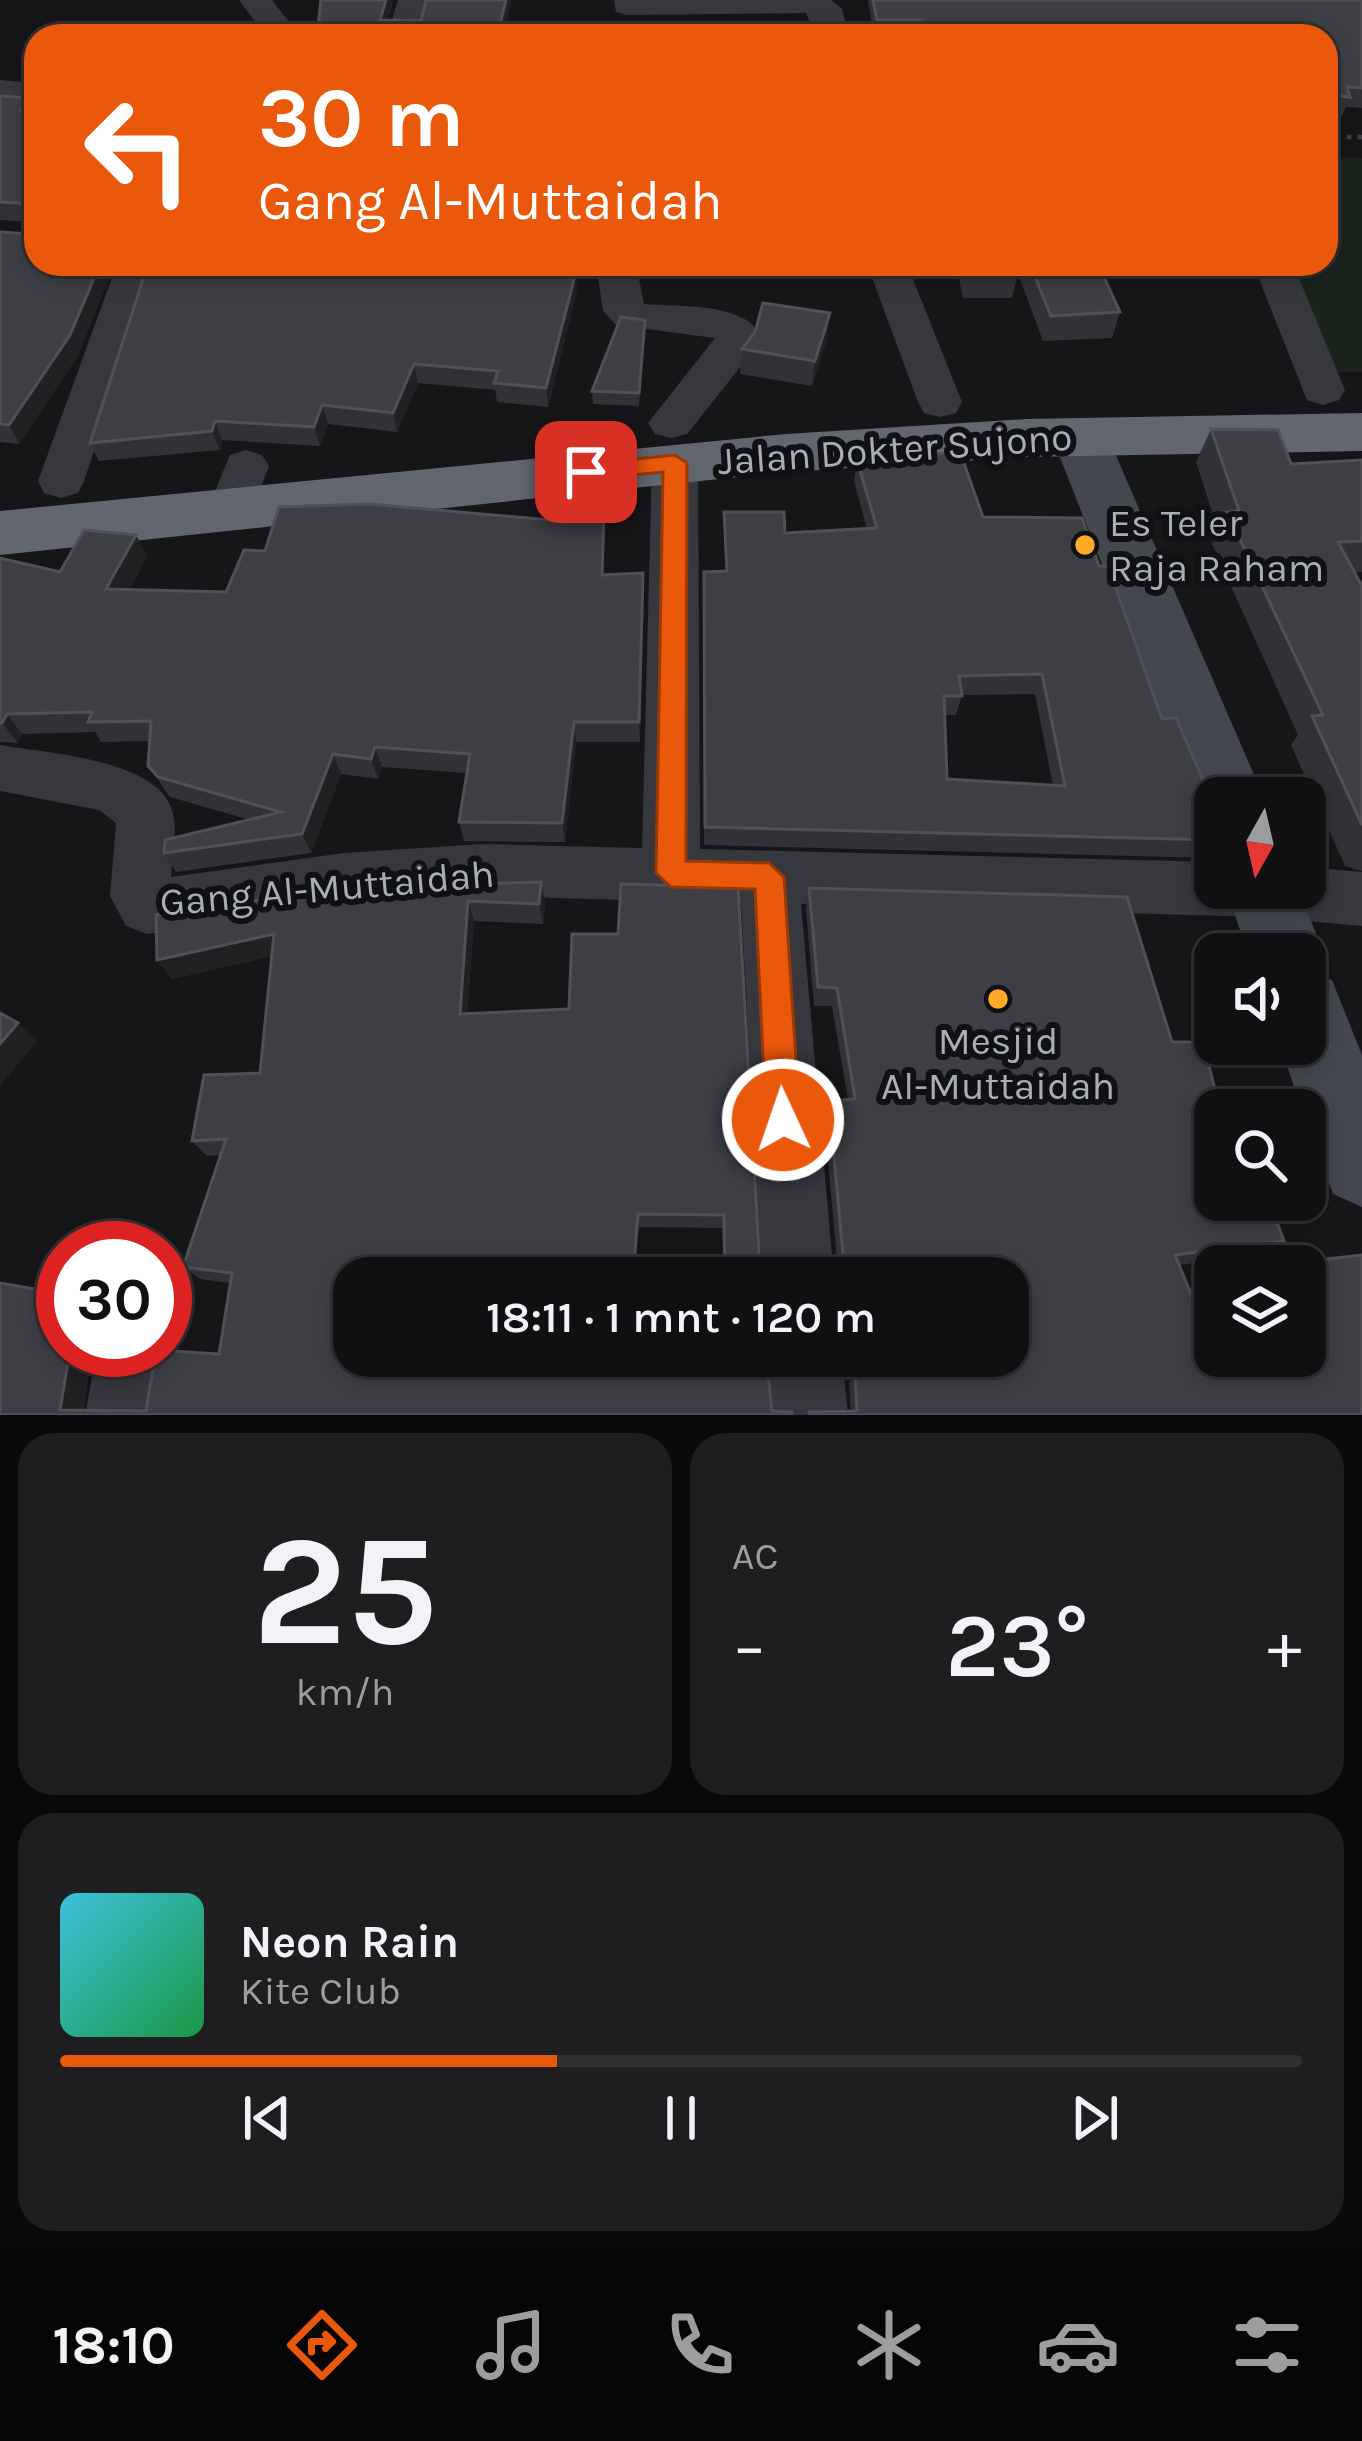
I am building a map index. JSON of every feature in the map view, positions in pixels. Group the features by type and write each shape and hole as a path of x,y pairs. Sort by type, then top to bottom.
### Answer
{"highway":[{"path":"673,443 940,402 1074,420 1342,390"},
{"name":"Jalan Dokter Sujono","path":"0,533 238,488 673,443 1074,420 1362,432"},
{"path":"0,487 62,481 238,488"}],"main road":[{"path":"1074,420 1220,777"},
{"path":"1326,1065 1362,1165"}],"street":[{"path":"255,0 274,24"},
{"path":"627,5 821,5 828,24"},
{"path":"62,481 133,276"},
{"path":"618,276 624,311 631,316 718,324 738,332 734,346 673,443 671,873"},
{"path":"892,276 940,402"},
{"path":"1280,276 1342,390"},
{"name":"Gang Al-Muttaidah","path":"0,768 114,789 146,812 140,896 147,907 413,872 769,877 1271,911 1362,899"},
{"path":"769,877 796,1257"},
{"path":"123,1415 129,1377"},
{"path":"807,1377 810,1415"}],"shaded area":[{"path":"1338,157 1362,158 1362,372 1328,372 1288,276 1338,276"}],"building":[{"path":"321,0 386,0 380,20 421,21 426,0 506,0 500,24 318,24"},
{"path":"873,0 1362,0 1362,88 1347,87 1350,97 1338,96 1338,24 923,24 922,20 877,20"},
{"path":"0,96 24,98 24,204 0,202"},
{"path":"0,232 24,234 24,276 95,276 70,335 9,425 0,424"},
{"path":"144,276 575,276 546,388 494,383 498,371 414,364 393,413 322,405 314,427 215,421 212,431 90,443"},
{"path":"1035,276 1104,276 1120,312 1051,316"},
{"path":"763,303 830,313 815,361 742,349 755,332"},
{"path":"621,317 645,320 639,393 592,391"},
{"path":"1211,429 1278,430 1291,464 1362,460 1362,541 1338,542 1362,586 1362,825 1312,716 1323,715 1227,512 1239,511"},
{"path":"960,452 983,517 1082,518 1099,566 1108,566 1162,719 1176,718 1202,777 1194,777 1194,839 705,827 704,572 727,571 724,512 784,512 785,533 877,528 857,460","holes":["1042,674 1065,786 947,779 944,696 962,696 959,676"]},
{"path":"369,504 551,520 552,513 604,512 602,575 643,573 639,722 574,722 562,823 459,822 470,754 375,747 371,759 333,754 302,834 164,853 165,840 281,812 158,777 148,766 151,721 88,722 92,712 7,714 0,723 0,558 60,572 84,530 136,535 106,589 226,592 244,550 265,551 279,507"},
{"path":"541,882 539,904 468,901 460,1014 569,1009 572,934 618,934 621,884 738,887 759,1257 725,1257 724,1215 638,1214 635,1257 333,1257 333,1377 768,1377 772,1411 792,1415 0,1415 0,1283 36,1289 36,1377 66,1377 60,1410 146,1411 152,1377 192,1377 192,1352 219,1354 232,1273 192,1268 192,1240 226,1139 192,1141 204,1075 260,1073 274,934 157,960 156,915 335,889"},
{"path":"809,888 1127,897 1172,1042 1194,1042 1194,1065 1209,1065 1215,1089 1194,1089 1194,1221 1277,1221 1284,1241 1194,1245 1194,1253 1175,1255 1194,1301 1194,1377 1326,1377 1326,1259 1362,1255 1362,1415 809,1412 857,1411 855,1377 1029,1377 1029,1257 843,1257 829,1101 855,1099 837,988 818,987"},
{"path":"0,1013 18,1023 0,1044"}],"place":[{"name":"Es Teler Raja Raham","path":"1085,545"},
{"name":"Mesjid Al-Muttaidah","path":"998,999"}],"route":[{"path":"586,472 675,463 671,873 769,877 783,1120"}]}
